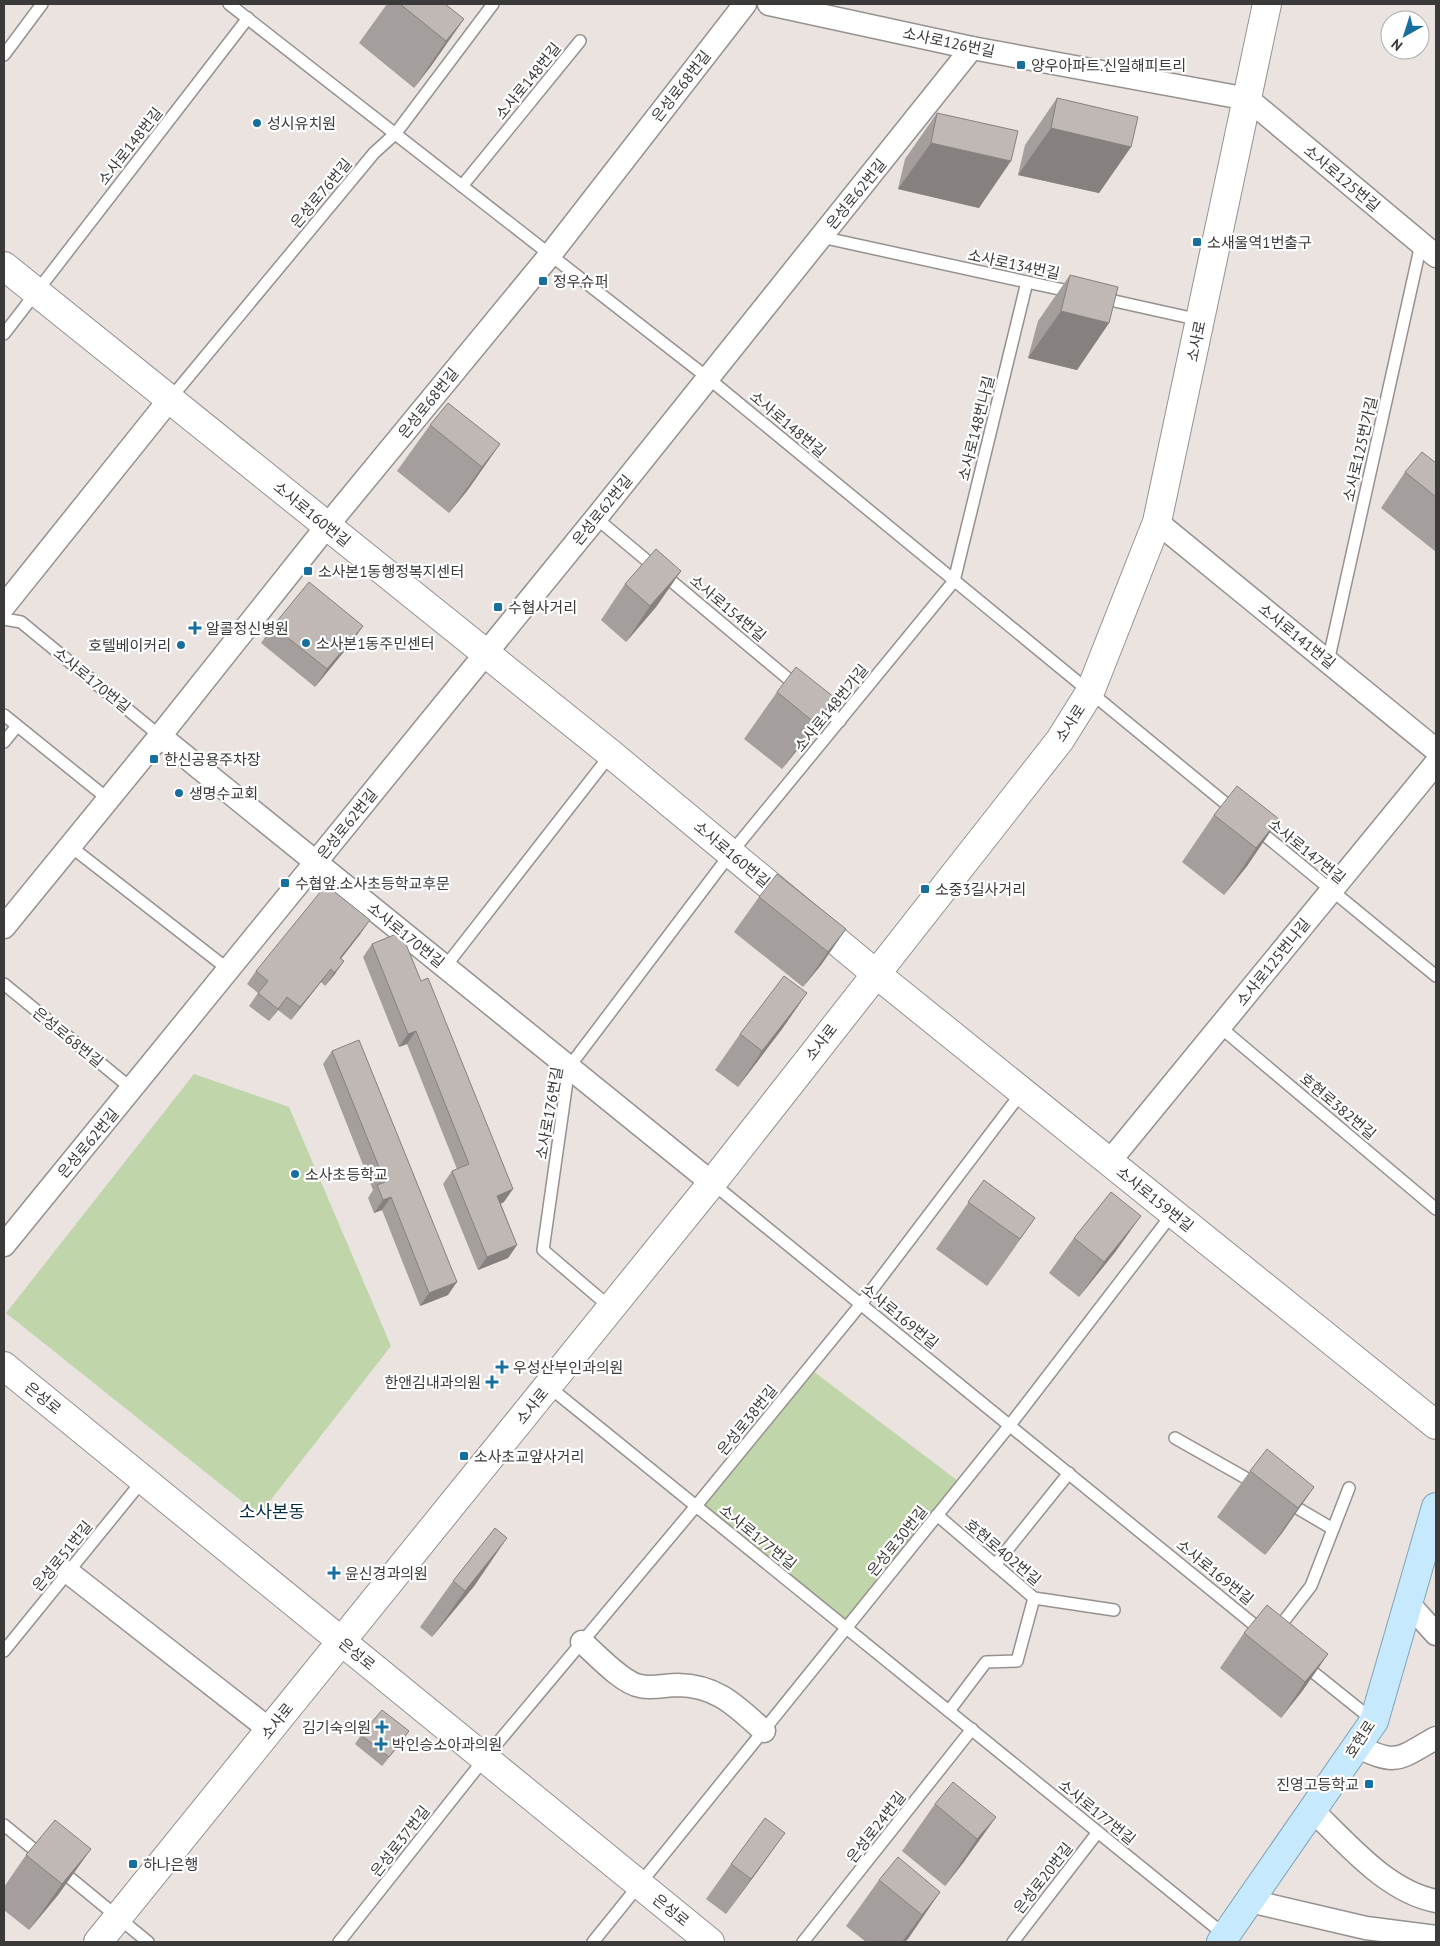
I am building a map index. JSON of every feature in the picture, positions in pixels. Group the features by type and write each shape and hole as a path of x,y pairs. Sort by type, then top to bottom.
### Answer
{"main road":[{"name":"호현로","path":"1224,1939 1374,1721 1436,1507"}],"street":[{"name":"은성로68번길","path":"4,928 327,526 550,254 744,4"},
{"name":"소사로126번길","path":"769,4 972,48 1248,99"},
{"name":"소사로","path":"98,1942 712,1183 875,973 1060,740 1090,692 1157,522 1267,4"},
{"name":"은성로62번길","path":"4,1245 596,518 972,48"},
{"name":"소사로125번길","path":"1248,99 1429,250"},
{"name":"소사로160번길","path":"4,266 611,754 875,973"},
{"path":"4,606 170,399"},
{"name":"소사로141번길","path":"1157,522 1436,750"},
{"name":"소사로170번길","path":"160,736 712,1183"},
{"name":"소사로125번나길","path":"1109,1162 1436,763"},
{"name":"소사로159번길","path":"875,973 1436,1425"},
{"name":"은성로","path":"4,1366 710,1942"},
{"path":"68,1572 270,1730"},
{"path":"1408,1603 1436,1634"},
{"path":"582,1642 630,1682 640,1686 680,1685 701,1687 729,1700 764,1731"},
{"path":"1356,1746 1388,1759 1407,1754 1436,1738"},
{"path":"1312,1810 1400,1888 1422,1898 1436,1901"},
{"path":"1250,1901 1366,1928 1436,1937"}],"lane":[{"path":"4,55 42,4"},
{"name":"소사로148번길","path":"229,4 708,378 1090,692"},
{"name":"은성로76번길","path":"170,399 374,153 396,133 493,4"},
{"name":"소사로148번길","path":"37,292 248,18"},
{"name":"소사로148번길","path":"462,186 580,41"},
{"name":"소사로134번길","path":"821,237 1200,320"},
{"name":"소사로125번가길","path":"1328,662 1429,250"},
{"name":"소사로148번나길","path":"954,581 1027,282"},
{"path":"4,334 37,292"},
{"name":"소사로154번길","path":"596,518 840,721"},
{"name":"소사로148번가길","path":"731,853 954,581"},
{"name":"소사로170번길","path":"4,619 21,622 160,736"},
{"name":"소사로147번길","path":"1090,692 1436,976"},
{"path":"4,714 108,799"},
{"path":"4,742 18,726"},
{"path":"445,967 611,754"},
{"path":"70,846 229,970"},
{"name":"소사로176번길","path":"611,1308 543,1250 569,1067 731,853"},
{"name":"은성로68번길","path":"4,984 132,1089"},
{"name":"호현로382번길","path":"1220,1027 1436,1208"},
{"name":"은성로38번길","path":"484,1758 696,1506 861,1304 1022,1092"},
{"name":"소사로169번길","path":"712,1183 1275,1641 1311,1586 1349,1488"},
{"name":"은성로30번길","path":"593,1942 1010,1425 1173,1213"},
{"name":"소사로177번길","path":"548,1386 1098,1832 1224,1939"},
{"path":"1175,1438 1333,1529"},
{"path":"995,1565 1069,1473"},
{"name":"은성로51번길","path":"4,1651 143,1479"},
{"name":"호현로402번길","path":"937,1515 1034,1598 1114,1610"},
{"path":"949,1711 986,1662 1017,1661 1034,1598"},
{"path":"1293,1656 1374,1721"},
{"name":"은성로24번길","path":"804,1942 972,1729"},
{"name":"은성로37번길","path":"339,1942 484,1758"},
{"path":"4,1825 148,1942"},
{"name":"은성로20번길","path":"1013,1942 1098,1832"}],"green space":[{"path":"194,1074 289,1107 391,1346 259,1515 6,1313"},
{"path":"809,1368 962,1484 846,1628 696,1506"}],"building":[{"path":"400,4 445,4 464,19 446,41"},
{"path":"1057,98 1138,117 1131,147 1051,128"},
{"path":"937,113 1018,131 1011,161 931,143"},
{"path":"1070,275 1118,287 1109,323 1061,311"},
{"path":"448,403 500,444 482,467 430,425"},
{"path":"1422,452 1436,463 1436,497 1405,472"},
{"path":"656,549 681,571 650,606 625,584"},
{"name":"소사본1동주민센터","path":"309,582 363,626 327,669 273,626"},
{"path":"796,667 835,698 815,723 777,692"},
{"path":"1237,786 1279,819 1256,848 1214,815"},
{"path":"777,874 846,929 828,952 759,897"},
{"path":"326,885 370,920 340,958 344,961 334,973 331,969 300,1007 287,997 278,1009 258,993 268,981 256,971"},
{"path":"401,932 421,981 428,978 513,1189 497,1196 517,1245 487,1257 452,1171 469,1164 416,1031 408,1034 372,944"},
{"path":"784,976 807,993 762,1051 740,1034"},
{"path":"359,1040 457,1282 429,1293 391,1197 383,1200 377,1185 385,1182 332,1051"},
{"path":"984,1180 1035,1218 1020,1239 968,1202"},
{"path":"1111,1192 1141,1216 1104,1262 1074,1238"},
{"path":"1267,1449 1314,1487 1298,1508 1250,1471"},
{"path":"495,1528 507,1538 465,1591 453,1581"},
{"path":"1267,1605 1328,1654 1305,1682 1244,1633"},
{"path":"382,1710 409,1731 389,1757 361,1735"},
{"path":"953,1782 996,1817 977,1839 935,1804"},
{"path":"765,1818 785,1833 751,1879 731,1864"},
{"path":"55,1820 91,1849 62,1884 26,1855"},
{"path":"898,1857 940,1892 922,1915 879,1880"}],"place":[{"name":"양우아파트.신일해피트리","path":"1021,65"},
{"name":"성시유치원","path":"257,123"},
{"name":"소새울역1번출구","path":"1197,242"},
{"name":"정우슈퍼","path":"543,281"},
{"name":"소사본1동행정복지센터","path":"308,571"},
{"name":"수협사거리","path":"498,607"},
{"name":"알콜정신병원","path":"195,628"},
{"name":"소사본1동주민센터","path":"306,643"},
{"name":"호텔베이커리","path":"181,645"},
{"name":"한신공용주차장","path":"154,759"},
{"name":"생명수교회","path":"179,793"},
{"name":"수협앞.소사초등학교후문","path":"285,883"},
{"name":"소중3길사거리","path":"925,889"},
{"name":"소사초등학교","path":"295,1174"},
{"name":"우성산부인과의원","path":"502,1367"},
{"name":"한앤김내과의원","path":"492,1382"},
{"name":"소사초교앞사거리","path":"464,1456"},
{"name":"윤신경과의원","path":"334,1573"},
{"name":"김기숙의원","path":"382,1727"},
{"name":"박인승소아과의원","path":"381,1744"},
{"name":"진영고등학교","path":"1369,1784"},
{"name":"하나은행","path":"133,1864"}],"district":[{"name":"소사본동","path":"272,1511"}]}
